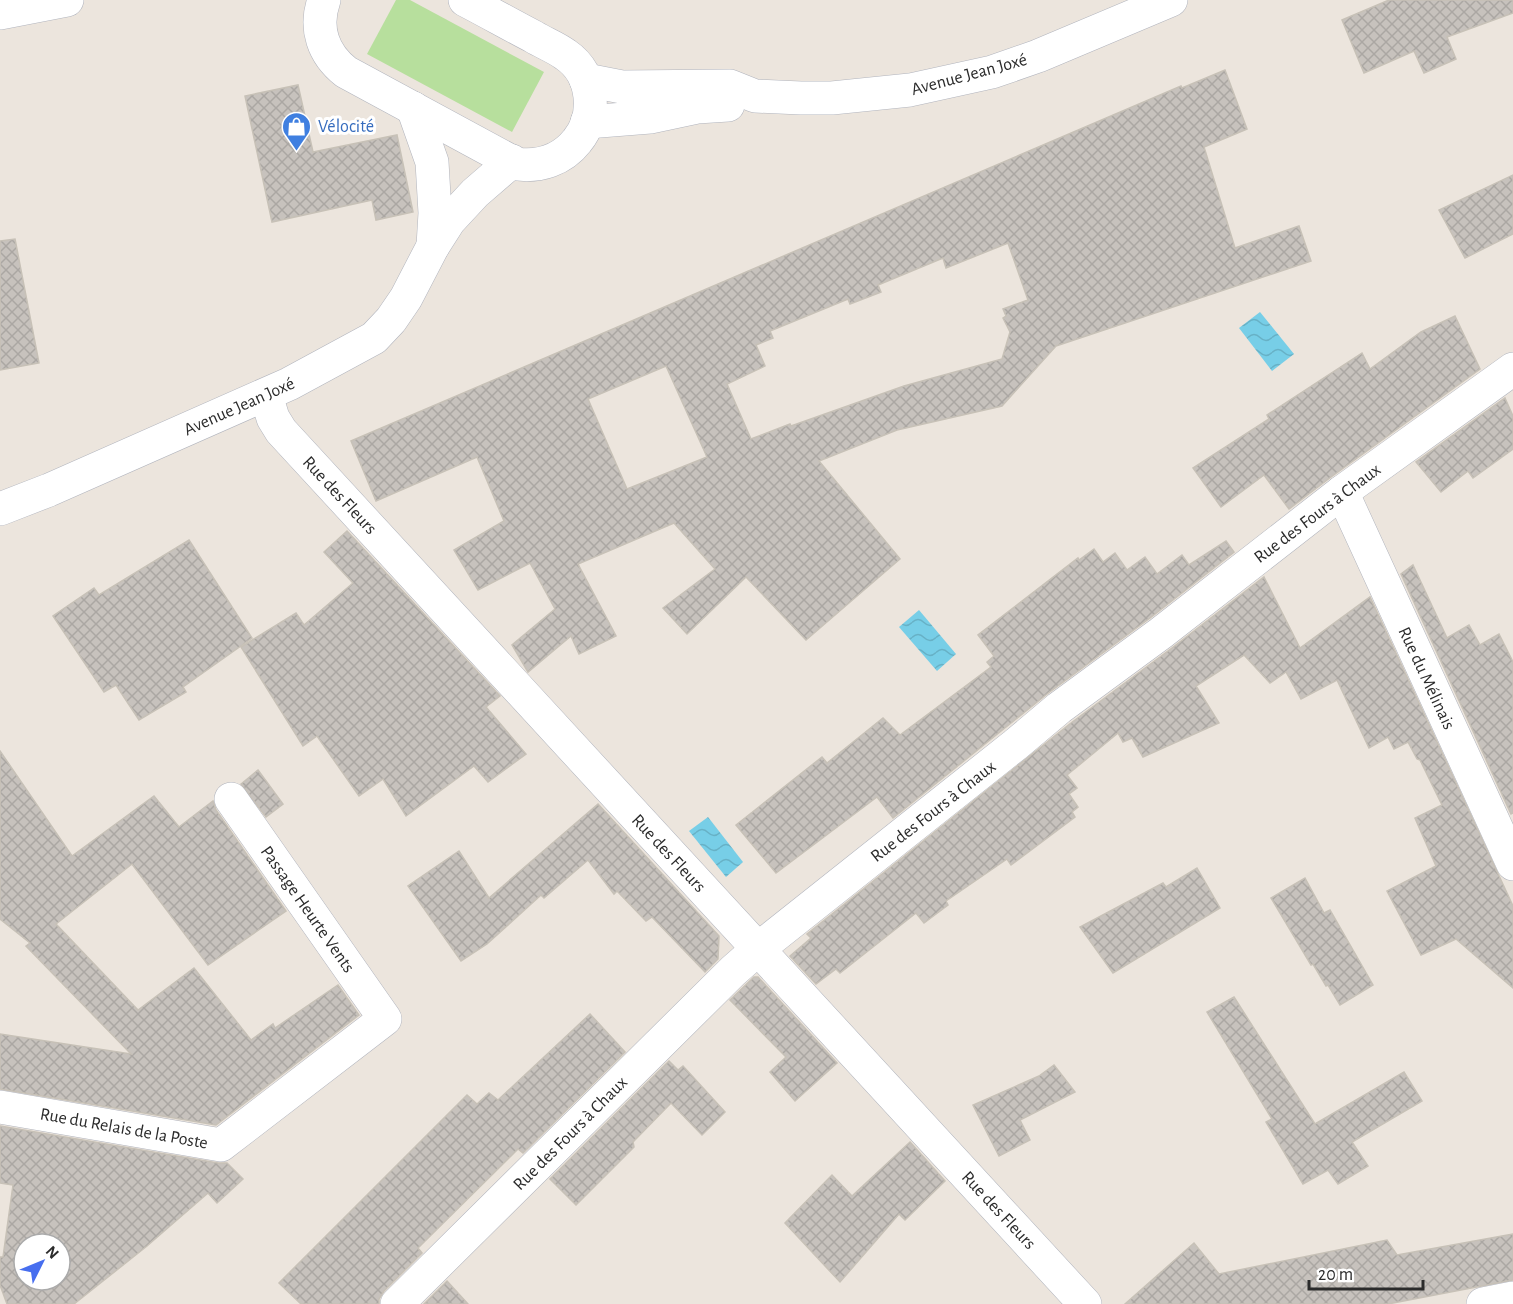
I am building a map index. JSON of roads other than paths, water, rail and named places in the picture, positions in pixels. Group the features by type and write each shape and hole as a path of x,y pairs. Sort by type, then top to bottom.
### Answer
{"street":[{"path":"0,13 67,0"},
{"path":"324,0 320,19 321,37 333,60 346,72 516,164 533,165 557,158 576,143 587,122 590,101 586,80 578,66 568,55 465,0"},
{"name":"Avenue Jean Joxé","path":"587,122 650,117 697,107 728,105 755,96 832,98 910,90 992,72 1171,0"},
{"name":"Avenue Jean Joxé","path":"586,80 622,87 730,86 755,96"},
{"name":"Avenue Jean Joxé","path":"412,108 432,162 435,213 433,246"},
{"name":"Avenue Jean Joxé","path":"0,509 266,395 374,338 392,321 449,221 475,193 512,161"},
{"name":"Rue des Fours à Chaux","path":"397,1304 733,971 758,949 1006,753 1059,708 1161,633 1342,492 1513,369"},
{"name":"Rue des Fleurs","path":"266,395 273,417 281,431 1085,1304"},
{"name":"Rue du Mélinais","path":"1342,492 1513,864"},
{"name":"Passage Heurte Vents","path":"231,799 385,1019"},
{"name":"Rue du Relais de la Poste","path":"0,1107 221,1145 385,1019"},
{"path":"1483,1304 1513,1298"}],"water":[{"path":"1260,312 1294,354 1272,371 1239,328"},
{"path":"919,610 956,654 937,671 899,627"},
{"path":"708,817 743,862 726,877 689,831"}],"place":[{"name":"Vélocité","path":"297,152"}]}
